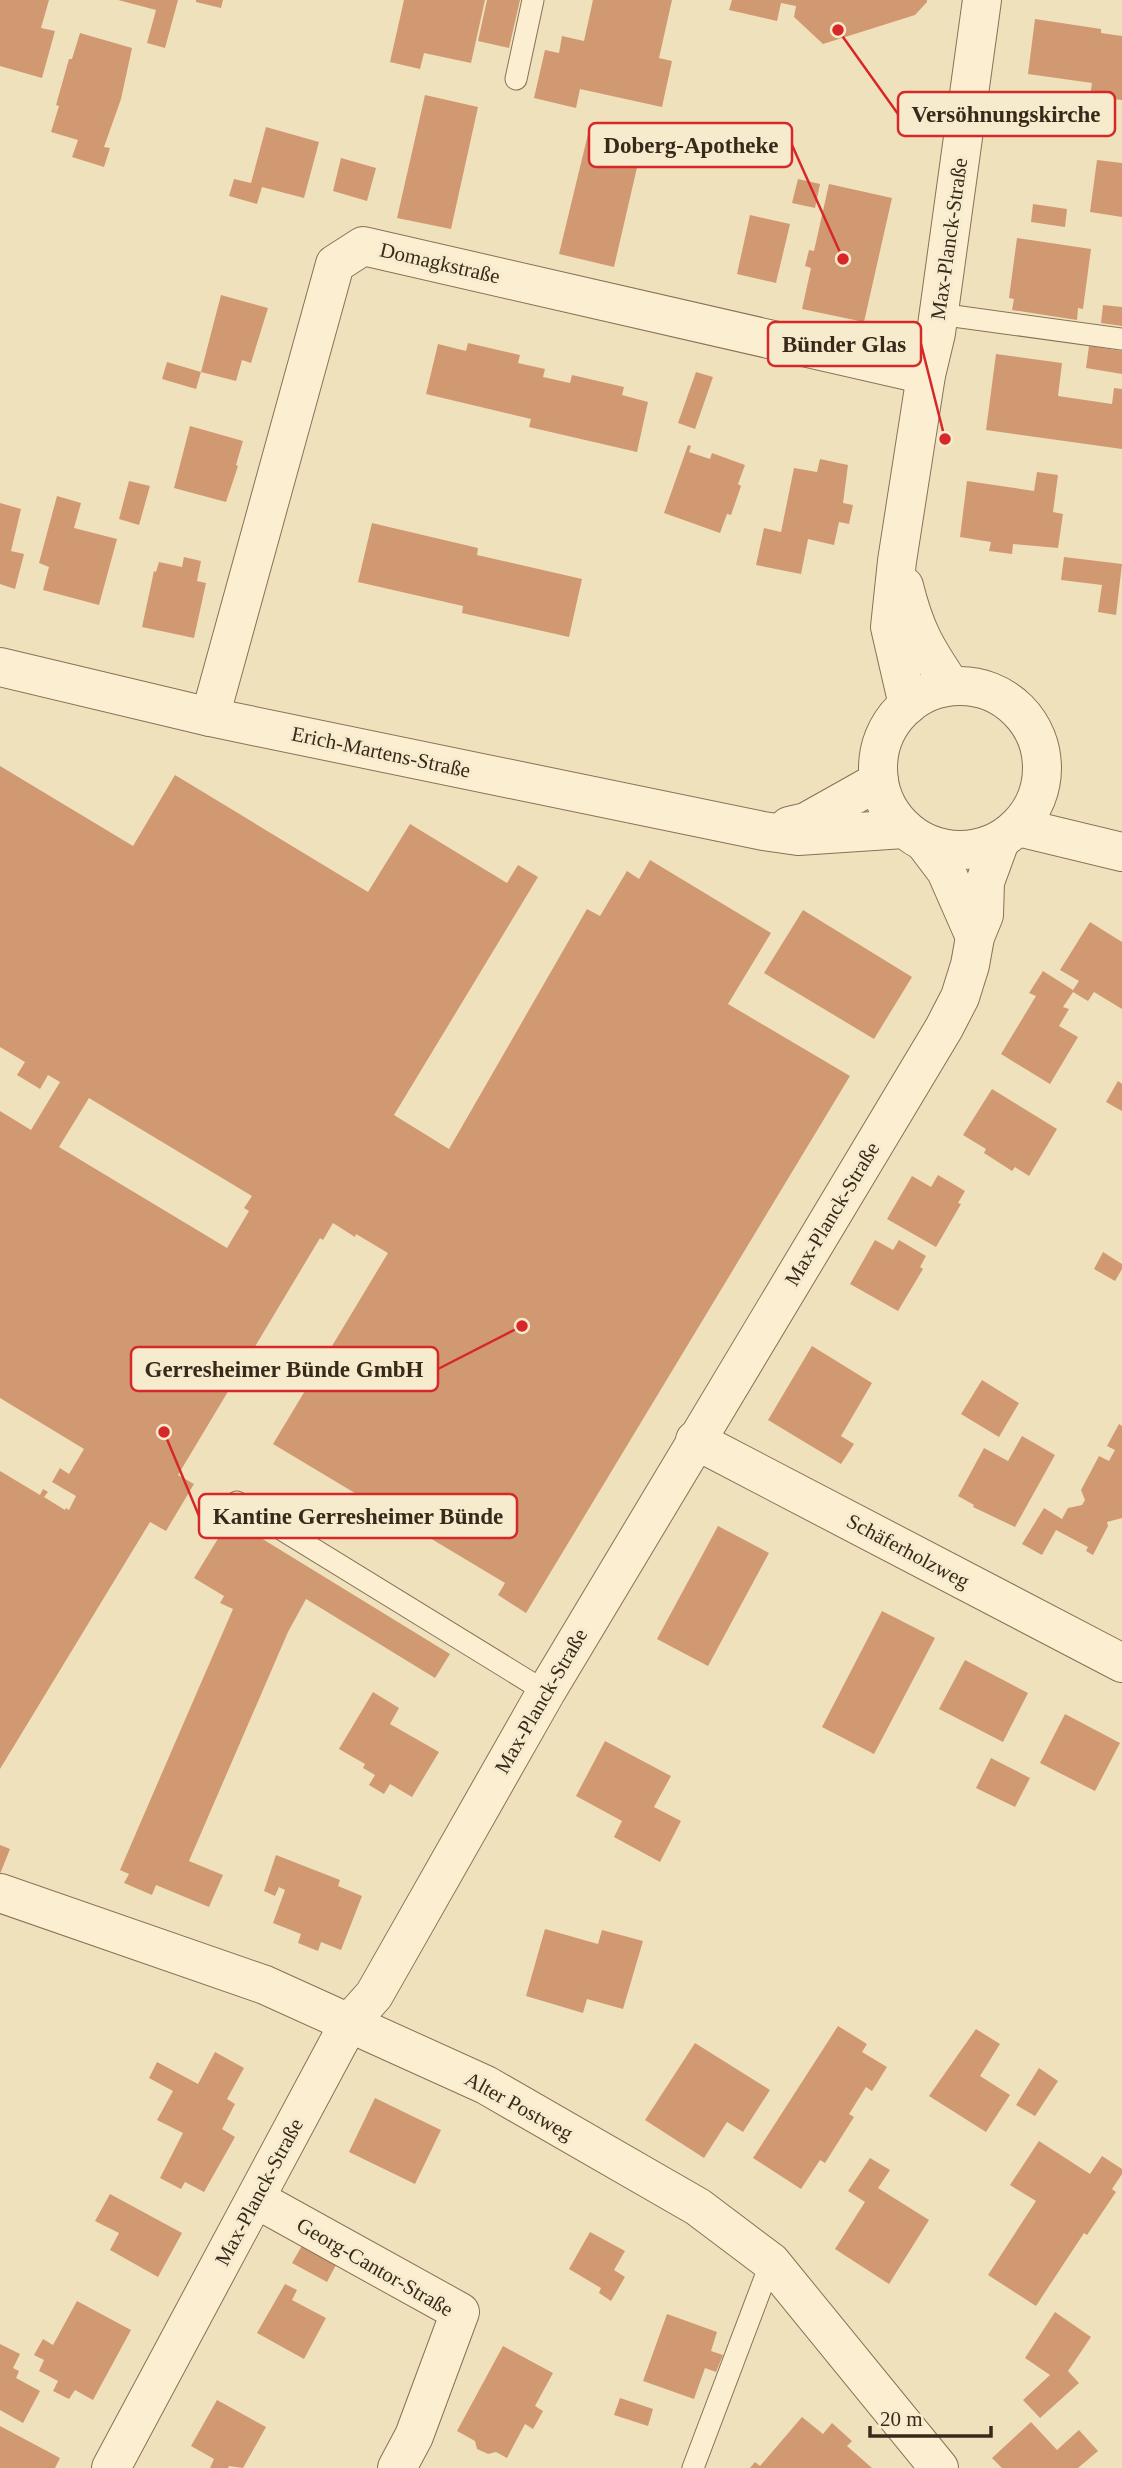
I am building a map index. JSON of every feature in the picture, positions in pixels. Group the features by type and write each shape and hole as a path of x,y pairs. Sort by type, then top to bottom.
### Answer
{"street":[{"name":"Max-Planck-Straße","path":"908,705 890,627 897,561 926,375 939,314 982,0"},
{"name":"Domagkstraße","path":"210,717 335,264 363,246 926,375"},
{"name":"Max-Planck-Straße","path":"897,561 912,620 924,646 951,686"},
{"name":"Erich-Martens-Straße","path":"0,667 210,717 762,831 798,836 914,835"},
{"path":"914,835 943,849 982,848 1009,834 1033,809 1041,788 1043,762 1037,736 1023,714 1002,697 978,688 951,686 929,692 908,705 894,720 884,738 878,760 883,799 892,815 946,871 975,937"},
{"name":"Erich-Martens-Straße","path":"762,831 806,822 879,781"},
{"path":"1041,788 1116,851"},
{"name":"Max-Planck-Straße","path":"111,2468 349,2022 374,1995 546,1692 944,1028 960,997 970,965 975,937 984,915 985,882 1009,834"},
{"path":"1009,834 1116,851"},
{"name":"Schäferholzweg","path":"695,1440 1122,1663"},
{"name":"Alter Postweg","path":"0,1894 265,1985 349,2022 486,2085 698,2207 771,2262 939,2468"},
{"name":"Georg-Cantor-Straße","path":"256,2199 460,2312 414,2436 397,2468"}],"lane":[{"path":"516,79 533,0"},
{"path":"939,314 1122,339"},
{"path":"237,1502 546,1692"},
{"path":"692,2468 771,2262"}],"building":[{"path":"0,0 49,0 41,28 55,31 42,78 0,66"},
{"path":"118,0 178,0 165,48 147,43 156,10"},
{"path":"196,0 223,0 221,8"},
{"path":"404,0 485,0 471,63 424,53 420,69 390,62"},
{"path":"487,0 520,0 509,48 478,41"},
{"path":"593,0 672,0 659,58 672,61 662,107 580,89 576,108 534,98 545,50 559,53 562,36 584,41"},
{"path":"732,0 927,2 915,15 823,44 794,17 796,6 781,3 777,21 729,10"},
{"path":"1035,19 1101,29 1101,33 1122,36 1122,100 1090,96 1092,83 1028,74"},
{"path":"80,33 132,48 121,99 104,147 110,148 104,167 72,157 78,140 51,132 69,59 72,59"},
{"path":"425,95 478,107 451,229 397,218"},
{"path":"266,127 319,142 304,198 262,187 257,204 229,196 234,179 251,183"},
{"path":"588,134 642,146 614,267 559,254"},
{"path":"341,158 376,168 367,201 333,191"},
{"path":"1097,160 1122,163 1122,217 1090,212"},
{"path":"798,179 820,184 815,208 792,203"},
{"path":"829,184 892,198 864,322 802,309 811,268 805,266 809,250 814,251"},
{"path":"1033,204 1067,209 1065,227 1031,222"},
{"path":"750,215 790,224 776,283 737,274"},
{"path":"1017,238 1091,249 1083,309 1078,308 1077,320 1012,310 1014,299 1009,298"},
{"path":"221,295 268,308 251,363 242,360 236,381 201,372"},
{"path":"1103,305 1122,307 1122,326 1101,323"},
{"path":"468,343 520,355 518,363 545,369 543,377 570,383 572,375 624,387 622,395 648,402 637,452 529,427 531,419 426,394 438,344 466,351"},
{"path":"1089,346 1122,351 1122,374 1086,368"},
{"path":"996,354 1062,363 1058,396 1112,404 1114,388 1122,389 1122,449 986,430"},
{"path":"167,362 201,372 196,389 162,379"},
{"path":"696,372 713,377 695,429 678,423"},
{"path":"190,426 243,441 226,502 174,488"},
{"path":"688,445 691,446 689,452 710,459 712,453 745,465 731,515 727,514 720,533 664,513"},
{"path":"820,459 848,465 843,503 853,505 849,524 839,522 834,545 808,539 801,574 756,565 764,528 781,532 794,468 817,472"},
{"path":"1037,472 1058,475 1053,512 1063,514 1058,548 1013,544 1012,554 989,551 991,542 960,537 967,481 1034,491"},
{"path":"129,481 150,486 139,525 119,519"},
{"path":"57,496 81,503 74,528 117,539 99,605 43,590 49,567 39,563"},
{"path":"0,503 21,509 11,551 24,554 15,589 0,584"},
{"path":"372,523 478,548 477,555 582,579 569,637 462,613 463,606 358,582"},
{"path":"184,557 201,561 197,581 206,583 194,638 142,627 154,571 156,572 159,562 182,567"},
{"path":"1064,557 1122,564 1116,615 1098,612 1102,585 1061,580"},
{"path":"0,766 133,846 175,775 368,892 410,824 507,883 518,865 538,877 394,1115 449,1149 587,909 600,916 627,871 639,879 650,860 771,933 728,1004 850,1076 526,1613 498,1595 505,1583 273,1444 388,1253 333,1223 323,1240 320,1238 178,1475 194,1484 166,1531 150,1522 0,1769 0,1471 40,1495 43,1489 48,1492 44,1497 69,1510 76,1496 52,1482 60,1468 69,1474 84,1449 0,1398 0,1111 31,1130 60,1082 48,1075 40,1089 17,1075 25,1062 0,1047","holes":["89,1098 252,1196 244,1208 249,1211 227,1248 59,1147"]},
{"path":"803,910 912,977 874,1039 764,973"},
{"path":"1090,922 1122,942 1122,1009 1094,992 1088,1001 1073,992 1063,1007 1069,1009 1059,1026 1078,1037 1050,1084 1001,1054 1036,996 1029,993 1043,971 1073,990 1079,981 1060,970"},
{"path":"1118,1081 1122,1084 1122,1111 1106,1102"},
{"path":"992,1089 1057,1129 1029,1176 1015,1167 1012,1171 984,1153 986,1149 963,1135"},
{"path":"938,1175 965,1191 958,1203 961,1204 936,1247 887,1219 912,1176 931,1187"},
{"path":"875,1240 893,1250 899,1240 926,1256 920,1267 923,1269 898,1311 850,1284"},
{"path":"1103,1252 1122,1264 1115,1281 1094,1269"},
{"path":"812,1346 872,1383 841,1436 854,1444 841,1464 768,1420"},
{"path":"982,1380 1019,1403 999,1437 961,1414"},
{"path":"1119,1424 1122,1426 1122,1518 1107,1522 1108,1526 1093,1555 1086,1551 1088,1547 1056,1530 1042,1555 1022,1544 1044,1508 1062,1519 1068,1508 1082,1505 1085,1500 1081,1490 1099,1456 1109,1461 1115,1450 1107,1446"},
{"path":"1022,1436 1055,1455 1015,1527 973,1507 974,1505 958,1496 984,1448 1008,1461"},
{"path":"230,1519 450,1654 435,1678 306,1599 288,1632 189,1861 223,1875 209,1907 156,1885 152,1895 124,1883 129,1874 120,1870 233,1609 220,1603 224,1596 194,1578"},
{"path":"718,1526 769,1553 708,1666 657,1639"},
{"path":"882,1611 935,1638 874,1754 822,1727"},
{"path":"965,1660 1028,1693 1003,1742 939,1709"},
{"path":"373,1692 399,1708 390,1724 439,1752 412,1797 390,1784 384,1794 369,1785 375,1775 363,1768 365,1764 339,1749"},
{"path":"1065,1714 1120,1743 1095,1791 1040,1763"},
{"path":"605,1741 671,1776 654,1807 681,1821 660,1862 614,1837 622,1821 576,1796"},
{"path":"991,1758 1030,1778 1015,1807 976,1788"},
{"path":"0,1845 10,1849 0,1874"},
{"path":"276,1855 340,1880 338,1886 362,1896 341,1950 321,1942 318,1951 298,1943 301,1934 273,1923 285,1890 279,1887 275,1896 264,1891"},
{"path":"545,1929 598,1944 602,1930 643,1941 623,2009 587,1999 583,2013 526,1996"},
{"path":"838,2026 867,2044 862,2052 887,2067 872,2091 866,2087 849,2114 854,2117 825,2163 820,2160 801,2189 753,2158"},
{"path":"976,2029 1000,2044 980,2076 1010,2095 986,2132 929,2096"},
{"path":"695,2043 770,2090 743,2132 727,2122 704,2158 645,2120"},
{"path":"215,2052 244,2068 227,2099 235,2104 222,2129 235,2137 204,2192 185,2182 181,2189 160,2178 183,2133 157,2120 173,2091 149,2078 157,2062 198,2084"},
{"path":"1039,2068 1058,2081 1035,2116 1016,2105"},
{"path":"375,2098 441,2130 415,2184 349,2152"},
{"path":"1039,2141 1090,2174 1102,2156 1122,2169 1122,2174 1112,2189 1116,2192 1087,2235 1084,2233 1036,2306 988,2275 1036,2201 1010,2185"},
{"path":"870,2158 890,2170 878,2188 929,2220 889,2284 835,2249 865,2202 848,2191"},
{"path":"110,2194 182,2233 158,2277 110,2250 119,2233 95,2221"},
{"path":"590,2232 625,2251 614,2270 625,2277 611,2301 599,2293 601,2288 569,2269"},
{"path":"303,2244 337,2263 327,2282 292,2263"},
{"path":"285,2284 297,2290 292,2300 326,2318 304,2359 257,2333"},
{"path":"77,2301 131,2330 93,2400 75,2390 69,2399 53,2391 58,2381 39,2371 44,2360 34,2355 43,2339 53,2345"},
{"path":"1055,2312 1091,2337 1068,2371 1079,2383 1040,2418 1023,2400 1050,2375 1025,2358"},
{"path":"667,2314 717,2332 711,2351 723,2355 716,2372 705,2368 694,2399 643,2381"},
{"path":"0,2344 20,2354 13,2368 19,2371 16,2378 40,2391 23,2423 0,2410"},
{"path":"503,2346 553,2373 535,2406 543,2411 533,2429 525,2424 507,2458 496,2452 488,2454 477,2449 475,2441 457,2431"},
{"path":"620,2398 653,2409 648,2426 614,2415"},
{"path":"217,2400 266,2427 243,2468 210,2468 214,2459 191,2446"},
{"path":"802,2417 823,2434 832,2423 852,2441 847,2446 872,2468 750,2468 755,2462 760,2466"},
{"path":"1031,2422 1057,2450 1079,2430 1098,2451 1078,2468 1002,2468 992,2458"},
{"path":"0,2426 60,2458 55,2468 0,2468"}],"place":[{"name":"Versöhnungskirche","path":"838,30"},
{"name":"Doberg-Apotheke","path":"843,259"},
{"name":"Bünder Glas","path":"945,439"},
{"name":"Gerresheimer Bünde GmbH","path":"522,1326"},
{"name":"Kantine Gerresheimer Bünde","path":"164,1432"}]}
